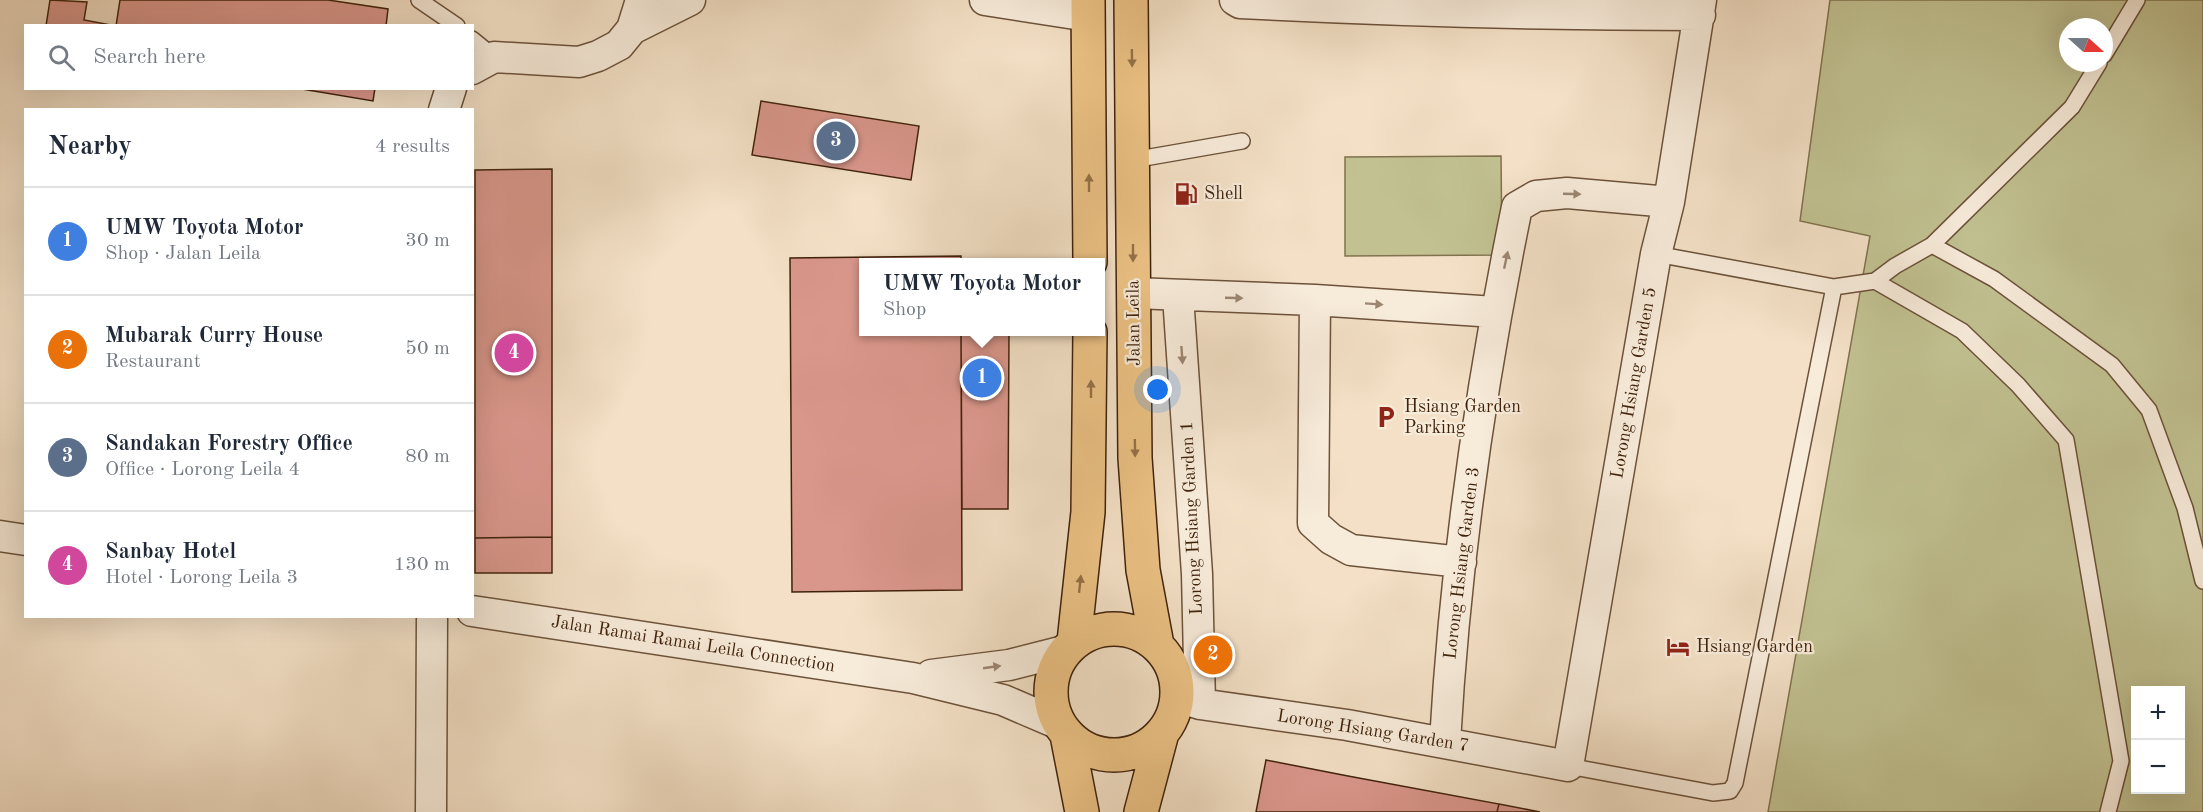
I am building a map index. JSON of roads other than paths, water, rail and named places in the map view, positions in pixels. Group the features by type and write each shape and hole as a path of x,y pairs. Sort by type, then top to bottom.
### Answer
{"main road":[{"name":"Jalan Leila","path":"1131,0 1135,458 1143,570 1157,645"},
{"path":"1088,8 1090,258"},
{"path":"1069,647 1088,512 1090,336"},
{"path":"1082,812 1063,730 1052,706 1050,687 1055,668 1069,647 1089,633 1107,628 1125,628 1142,634 1157,645 1188,701 1172,716 1162,733 1141,812"},
{"path":"1063,730 1084,748 1104,755 1126,754 1146,747 1162,733"}],"street":[{"path":"480,55 579,62 598,56 619,45 632,29 641,0"},
{"path":"632,29 690,0"},
{"path":"1235,0 1240,3 1540,8 1701,7"},
{"path":"1001,1 1088,8"},
{"name":"Lorong Hsiang Garden 5","path":"1568,766 1656,254 1669,202 1701,7"},
{"path":"445,108 450,90"},
{"name":"Lorong Hsiang Garden 3","path":"1445,742 1449,662 1461,562 1495,312 1517,207 1536,196 1567,193 1669,202"},
{"path":"1133,292 1178,296 1315,300 1495,312"},
{"name":"Lorong Hsiang Garden 1","path":"1178,296 1197,574 1188,701"},
{"path":"1315,300 1313,523 1331,539 1351,550 1461,562"},
{"path":"0,536 24,540"},
{"name":"Jalan Ramai Ramai Leila Connection","path":"474,611 914,678 1003,700 1063,730"},
{"path":"431,812 432,618"},
{"name":"Jalan Ramai Ramai Leila Connection","path":"914,678 1009,665 1069,647"},
{"name":"Lorong Hsiang Garden 7","path":"1188,701 1445,742 1568,766"}],"lane":[{"path":"419,0 454,24"},
{"path":"2113,40 2137,0"},
{"path":"1656,254 1834,287 1875,281 1895,266 1932,245 2072,107 2093,72"},
{"path":"1133,160 1242,141"},
{"path":"1932,245 1994,279 2112,365 2127,383 2148,410 2153,421 2185,508 2203,581"},
{"path":"1875,281 1962,331 2018,384 2066,440 2121,761 2108,812"},
{"path":"1568,766 1713,793 1730,791 1735,783 1834,287"}],"place":[{"name":"Sandakan Forestry Office","path":"836,141"},
{"name":"Shell","path":"1186,194"},
{"name":"Sanbay Hotel","path":"514,353"},
{"name":"UMW Toyota Motor","path":"982,378"},
{"name":"Hsiang Garden Parking","path":"1386,417"},
{"name":"Hsiang Garden","path":"1678,647"},
{"name":"Mubarak Curry House","path":"1213,655"}]}
